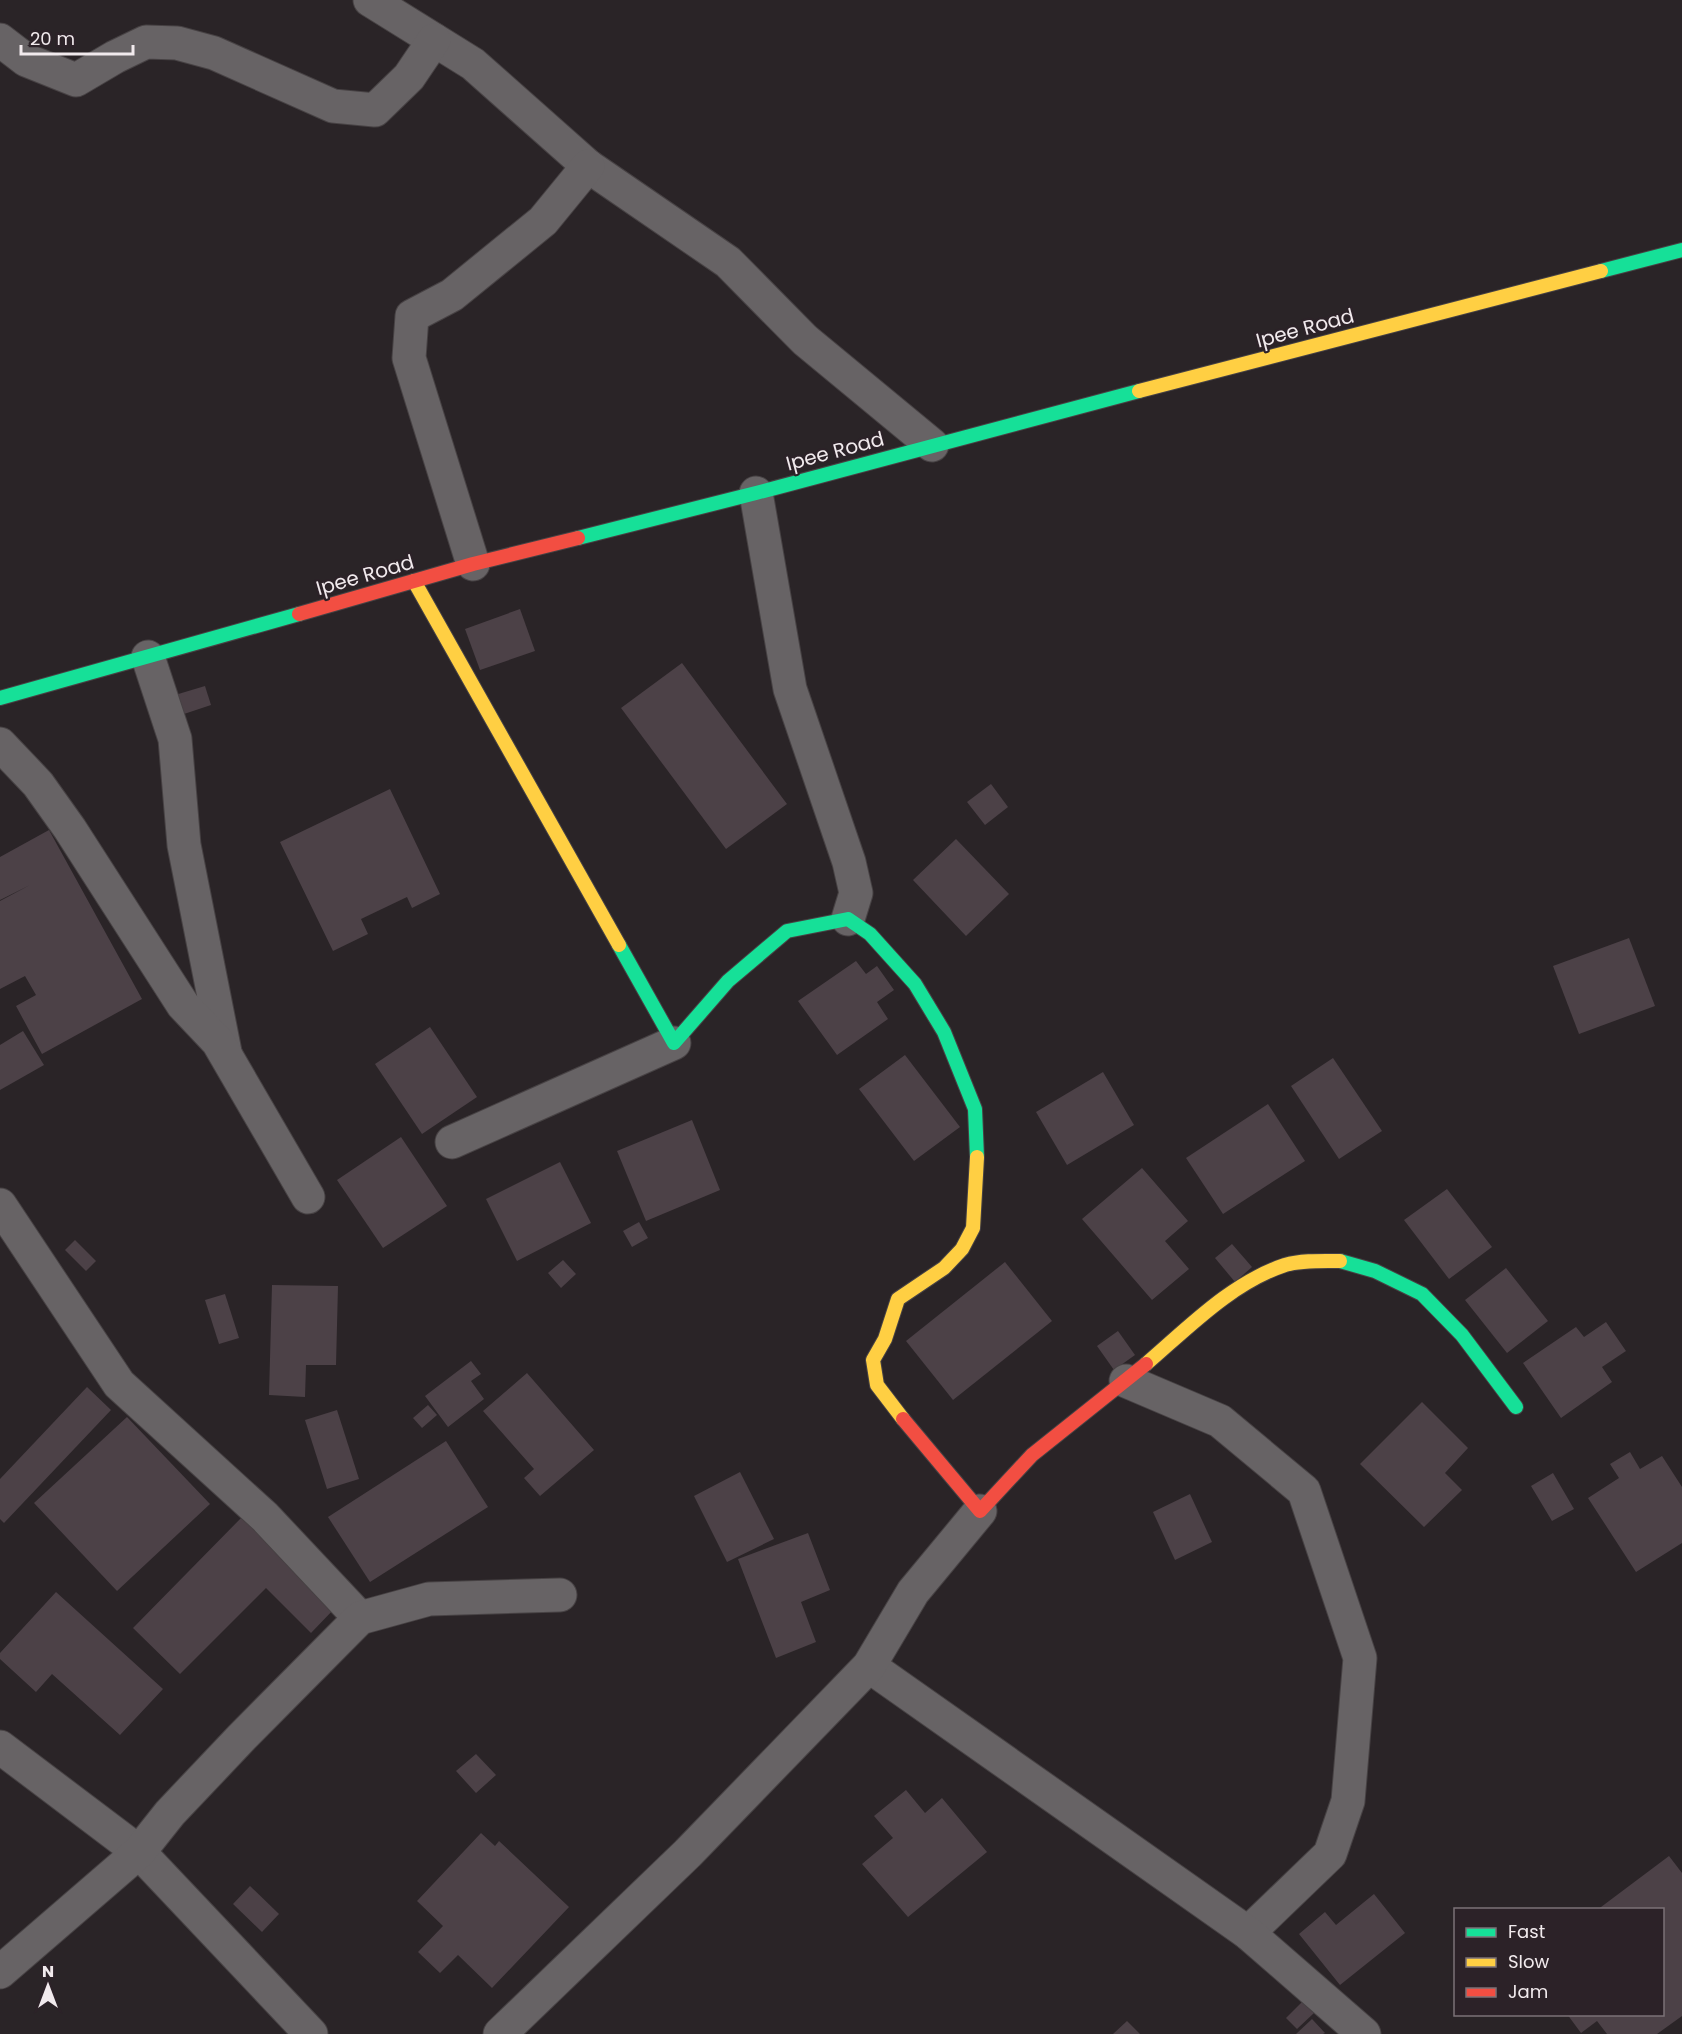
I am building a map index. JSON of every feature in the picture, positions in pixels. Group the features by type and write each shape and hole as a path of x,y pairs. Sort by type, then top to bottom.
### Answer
{"street":[{"path":"370,0 473,64 588,166 728,262 805,340 932,445"},
{"path":"0,40 26,60 76,80 114,57 146,42 177,43 214,53 333,106 375,110 409,77 434,40"},
{"path":"473,564 409,358 412,316 452,295 543,221 588,166"},
{"name":"Ipee Road","path":"0,698 473,564 756,493 1682,250"},
{"path":"756,493 790,689 849,862 856,893 848,919"},
{"path":"414,581 674,1043"},
{"path":"148,657 175,740 184,845 226,1055"},
{"path":"0,744 38,784 70,829 183,1005 218,1042 308,1197"},
{"path":"452,1142 674,1043 728,981 787,931 848,919 870,934 915,984 944,1032 975,1109 977,1169 974,1228 962,1249 944,1268 898,1299 885,1339 873,1360 877,1385 980,1511"},
{"path":"0,1205 119,1384 265,1517 360,1618"},
{"path":"500,2034 688,1853 869,1666 913,1592 980,1511 1032,1455 1126,1381 1223,1298 1286,1265 1313,1261 1340,1262 1375,1271 1422,1294 1462,1335 1516,1407"},
{"path":"1126,1381 1220,1421 1304,1491 1360,1658 1348,1802 1330,1854 1248,1933"},
{"path":"0,1972 139,1852 170,1813 234,1745 360,1618 429,1599 560,1595"},
{"path":"869,1666 1248,1933 1364,2034"},
{"path":"0,1747 139,1852 311,2034"}],"building":[{"path":"520,609 535,651 480,670 465,629"},
{"path":"682,663 787,804 726,849 621,708"},
{"path":"205,686 211,705 181,715 175,695"},
{"path":"991,784 1008,807 985,825 967,802"},
{"path":"390,789 440,894 412,908 407,897 361,919 368,934 333,951 280,842"},
{"path":"49,830 142,999 42,1054 16,1006 36,995 25,976 0,989 0,901 30,885 0,900 0,857"},
{"path":"956,839 1009,894 966,936 913,880"},
{"path":"1629,938 1655,1006 1579,1034 1553,966"},
{"path":"856,961 866,974 877,966 894,990 877,1002 888,1019 837,1055 798,1001"},
{"path":"430,1027 477,1097 422,1134 375,1064"},
{"path":"23,1031 44,1065 0,1090 0,1045"},
{"path":"905,1055 960,1127 914,1161 859,1089"},
{"path":"1333,1058 1382,1131 1339,1159 1291,1086"},
{"path":"1103,1072 1134,1125 1067,1165 1036,1112"},
{"path":"1268,1104 1305,1161 1223,1214 1186,1158"},
{"path":"692,1120 720,1190 646,1221 617,1151"},
{"path":"401,1137 447,1206 383,1248 337,1180"},
{"path":"560,1162 591,1223 517,1261 486,1199"},
{"path":"1142,1168 1188,1221 1165,1241 1189,1269 1152,1300 1082,1219"},
{"path":"1447,1189 1492,1247 1449,1279 1404,1220"},
{"path":"639,1222 648,1238 632,1247 623,1231"},
{"path":"75,1240 96,1261 86,1271 65,1250"},
{"path":"1232,1244 1252,1267 1235,1282 1215,1258"},
{"path":"563,1260 576,1274 561,1288 548,1273"},
{"path":"1005,1262 1052,1321 953,1400 906,1341"},
{"path":"1506,1268 1548,1321 1507,1353 1465,1300"},
{"path":"272,1285 338,1286 336,1365 306,1365 305,1397 269,1395"},
{"path":"225,1294 239,1338 219,1344 205,1300"},
{"path":"1606,1322 1626,1351 1602,1367 1612,1382 1561,1418 1523,1363 1576,1327 1584,1337"},
{"path":"1118,1331 1135,1355 1114,1370 1097,1346"},
{"path":"471,1361 481,1374 471,1381 484,1399 448,1427 425,1396"},
{"path":"527,1373 594,1450 540,1496 524,1478 534,1469 483,1411"},
{"path":"87,1387 111,1410 4,1523 0,1519 0,1479"},
{"path":"1422,1402 1468,1448 1445,1473 1462,1490 1424,1527 1360,1464"},
{"path":"428,1405 437,1415 422,1428 413,1418"},
{"path":"337,1410 359,1479 327,1489 305,1420"},
{"path":"127,1417 210,1504 117,1591 34,1503"},
{"path":"446,1441 488,1507 370,1582 328,1517"},
{"path":"1630,1452 1640,1469 1662,1456 1682,1487 1682,1543 1636,1572 1588,1498 1619,1478 1610,1464"},
{"path":"740,1472 774,1539 727,1562 694,1496"},
{"path":"1553,1473 1574,1509 1552,1521 1531,1486"},
{"path":"1190,1494 1212,1542 1175,1560 1153,1512"},
{"path":"242,1517 335,1608 311,1633 266,1588 180,1674 133,1628"},
{"path":"808,1533 830,1590 801,1602 816,1642 776,1658 738,1559"},
{"path":"56,1592 163,1689 120,1735 52,1674 36,1692 0,1659 0,1653"},
{"path":"476,1754 496,1775 476,1793 456,1771"},
{"path":"906,1790 925,1813 942,1798 987,1852 908,1917 862,1864 893,1838 874,1816"},
{"path":"481,1833 495,1846 499,1841 569,1907 492,1988 458,1955 440,1973 418,1952 443,1926 417,1901"},
{"path":"1669,1856 1682,1873 1682,2016 1657,2034 1607,2034 1597,2021 1581,2033 1568,2016 1664,2016 1664,1908 1600,1908"},
{"path":"250,1886 279,1914 262,1932 233,1904"},
{"path":"1374,1894 1405,1933 1340,1985 1299,1934 1325,1912 1336,1925"},
{"path":"1302,2002 1314,2013 1297,2029 1286,2018"},
{"path":"1312,2019 1325,2033 1296,2034"},
{"path":"1127,2021 1140,2034 1113,2034"}],"traffic: fast":[{"path":"1601,271 1682,250"},
{"path":"578,538 1139,391"},
{"path":"0,698 299,614"},
{"path":"619,945 674,1043 728,981 787,931 848,919 870,934 915,984 944,1032 975,1109 977,1157"},
{"path":"1340,1261 1375,1271 1422,1294 1462,1335 1516,1407"}],"traffic: slow":[{"path":"1139,391 1601,271"},
{"path":"414,581 619,945"},
{"path":"903,1419 877,1385 873,1360 885,1339 898,1299 944,1268 962,1249 973,1228 977,1157"},
{"path":"1146,1364 1211,1308 1246,1283 1285,1265 1298,1262 1340,1261"}],"traffic: jam":[{"path":"299,614 473,564 578,538"},
{"path":"903,1419 980,1511 1032,1455 1146,1364"}]}
